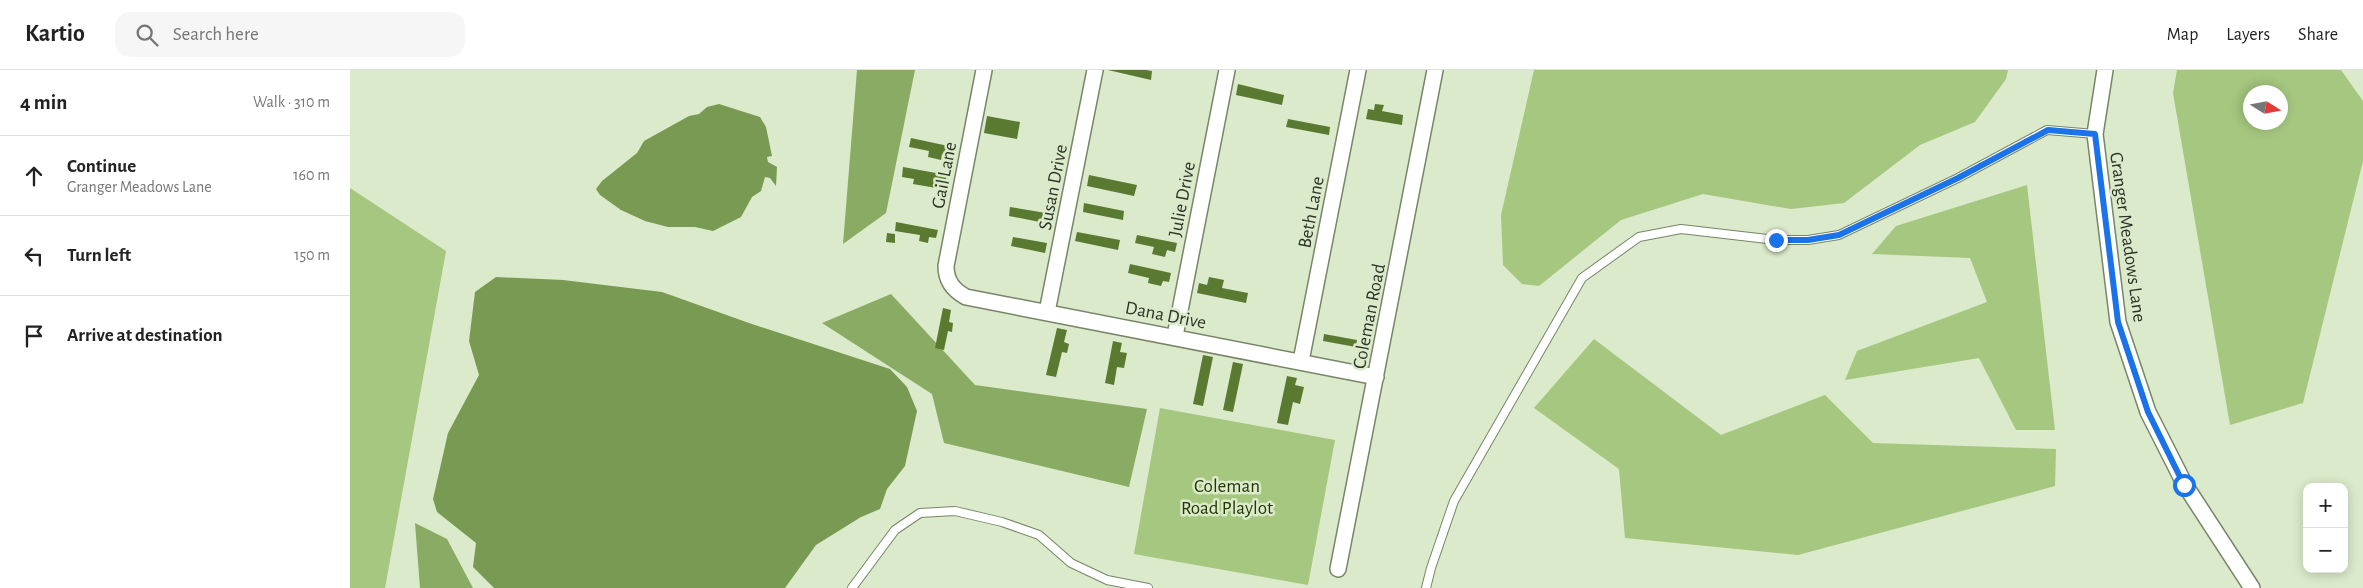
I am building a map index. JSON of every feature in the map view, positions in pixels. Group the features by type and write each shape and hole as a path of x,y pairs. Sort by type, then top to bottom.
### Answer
{"street":[{"name":"Gail Lane","path":"951,285 946,278 946,266 984,70"},
{"name":"Susan Drive","path":"1047,312 1095,70"},
{"name":"Julie Drive","path":"1175,336 1227,70"},
{"name":"Beth Lane","path":"1301,361 1358,70"},
{"name":"Coleman Road","path":"1338,569 1436,70"},
{"name":"Granger Meadows Lane","path":"2105,70 2095,134 2118,322 2148,412 2184,485 2252,588"},
{"name":"Dana Drive","path":"951,285 966,297 1376,376"}],"lane":[{"path":"1426,588 1454,501 1582,278 1610,256 1639,237 1681,229 1776,240 1808,240 1839,235 1958,178 2048,130 2095,134"},
{"path":"852,588 896,530 920,513 955,511 1002,522 1039,535 1071,563 1107,580 1148,588"}],"green space":[{"path":"1534,70 2008,70 2006,79 1975,122 1920,145 1844,203 1791,209 1703,194 1621,220 1539,286 1522,284 1503,265 1501,215"},
{"path":"2177,70 2341,70 2363,101 2363,161 2303,403 2230,425 2173,93"},
{"path":"2027,185 2055,430 2016,430 1979,358 1845,380 1857,351 1987,302 1970,258 1872,254 1896,226"},
{"path":"350,188 446,251 385,588 350,588"},
{"path":"1594,339 1721,435 1825,395 1873,443 2056,449 2055,486 1798,555 1625,538 1619,469 1534,408"},
{"name":"Coleman Road Playlot","path":"1160,408 1335,440 1308,585 1134,554"}],"shaded area":[{"path":"857,70 915,70 886,213 843,244"},
{"path":"719,104 760,117 766,127 772,156 767,157 768,162 777,167 776,186 770,178 765,177 761,191 752,197 741,217 713,231 695,227 668,227 645,221 621,210 600,195 596,189 602,181 637,153 644,141 689,116 699,114 707,107"},
{"path":"496,277 563,280 662,292 749,323 890,369 907,387 917,411 905,466 887,489 880,509 861,517 816,545 785,588 494,588 473,567 476,543 437,512 433,499 448,433 479,375 469,341 475,292"},
{"path":"891,294 975,385 1147,409 1129,487 944,443 932,394 822,323"},
{"path":"415,523 447,539 473,588 420,588"}],"building":[{"path":"1108,70 1152,71 1151,80"},
{"path":"1238,84 1284,95 1282,105 1236,95"},
{"path":"1375,104 1384,105 1382,111 1403,115 1402,125 1366,119 1368,109 1374,110"},
{"path":"987,116 1020,122 1017,139 984,133"},
{"path":"1288,119 1330,127 1329,135 1286,127"},
{"path":"911,138 953,147 951,156 942,154 941,160 928,157 929,151 909,147"},
{"path":"903,167 947,175 945,184 943,184 942,189 913,184 914,179 902,177"},
{"path":"1089,175 1137,185 1134,196 1087,186"},
{"path":"1084,203 1124,211 1123,220 1083,212"},
{"path":"1010,207 1052,214 1050,224 1009,216"},
{"path":"896,222 938,230 936,238 929,237 928,243 919,241 920,235 895,231"},
{"path":"1077,232 1120,240 1118,250 1075,241"},
{"path":"887,233 895,234 895,243 886,242"},
{"path":"1137,235 1177,243 1175,252 1167,250 1165,257 1152,254 1154,247 1135,243"},
{"path":"1013,237 1047,243 1045,253 1011,246"},
{"path":"1130,264 1171,273 1169,282 1163,281 1161,286 1148,283 1149,278 1128,273"},
{"path":"1209,277 1224,280 1222,288 1248,293 1246,303 1197,293 1199,283 1207,285"},
{"path":"943,308 951,310 949,322 953,323 952,332 948,331 944,350 935,348"},
{"path":"1057,328 1067,330 1064,342 1069,344 1067,353 1062,352 1056,377 1046,375"},
{"path":"1324,334 1357,340 1356,347 1323,341"},
{"path":"1113,341 1122,343 1120,352 1127,353 1124,368 1117,367 1114,385 1105,383"},
{"path":"1203,355 1213,357 1203,406 1193,404"},
{"path":"1233,362 1243,364 1233,412 1223,410"},
{"path":"1287,376 1297,378 1295,385 1304,387 1300,404 1293,402 1288,425 1277,423"}],"route":[{"path":"1776,240 1808,240 1839,235 1958,178 2048,130 2095,134 2118,322 2148,412 2184,485"}]}
